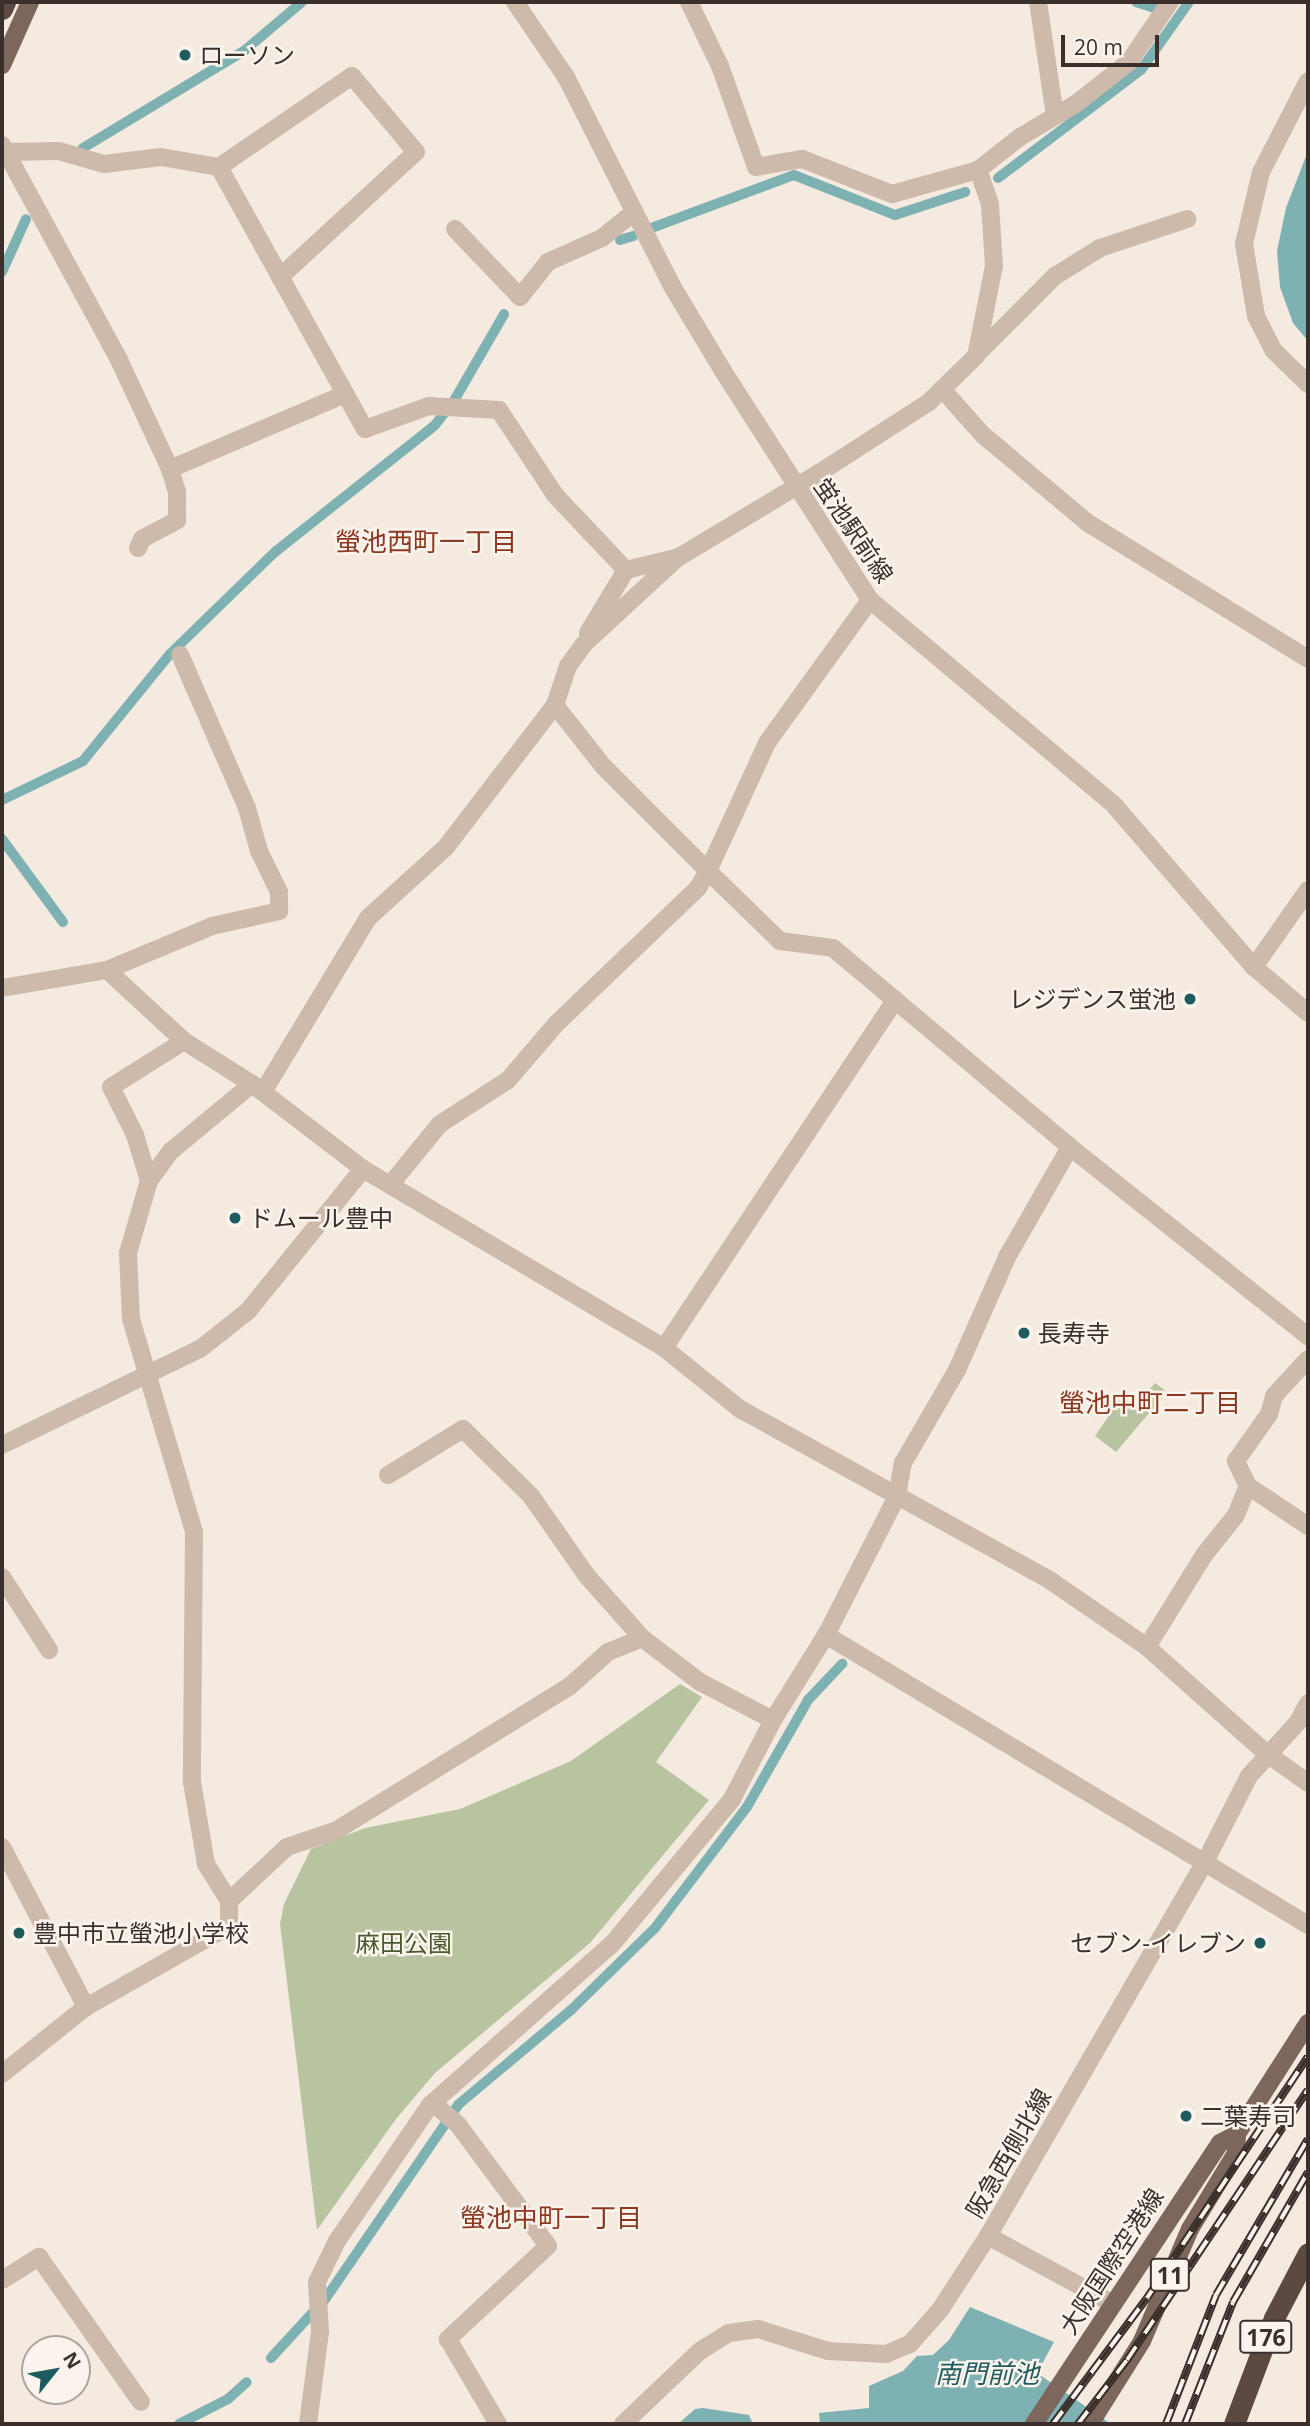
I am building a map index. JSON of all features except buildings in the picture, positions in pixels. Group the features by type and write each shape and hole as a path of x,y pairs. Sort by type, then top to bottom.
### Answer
{"highway":[{"path":"2,9 5,2"},
{"name":"176","path":"1234,2424 1274,2318 1308,2253"}],"main road":[{"path":"2,65 30,2"},
{"name":"大阪国際空港線","path":"1034,2424 1220,2143 1237,2134 1308,2023"},
{"name":"大阪国際空港線","path":"1093,2419 1142,2341 1190,2229 1236,2153 1237,2134"}],"street":[{"name":"蛍池駅前線","path":"515,2 566,77 684,307 794,486 870,600 1114,805 1254,967 1308,1013"},
{"path":"689,2 720,66 757,167 802,159 892,194 978,170 1129,62 1165,10"},
{"path":"1038,2 1055,116"},
{"path":"138,548 142,540 177,520 177,492 170,469 119,360 3,153 59,151 104,164 161,157 219,167 352,76 416,152 280,277"},
{"path":"1308,81 1261,172 1244,244 1256,316 1275,351 1308,384"},
{"path":"219,167 365,429 429,406 488,407 508,416 549,488 625,570"},
{"path":"976,356 994,266 990,204 978,170"},
{"path":"455,229 520,297 548,262 602,238 634,213"},
{"path":"583,645 679,556 943,390 1055,276 1100,248 1187,219"},
{"path":"943,390 983,435 1088,523 1308,659"},
{"path":"170,469 345,394"},
{"path":"2,2074 86,2007 229,1926 229,1901 206,1864 192,1782 194,1532 150,1375 131,1319 128,1253 149,1181 180,1143 257,1088 368,918 446,847 555,705 569,666 625,570 679,556"},
{"path":"390,1185 440,1124 508,1080 556,1024 698,888 767,743 870,600"},
{"path":"2,988 107,970 212,926 279,911 279,892 259,851 247,808 180,655"},
{"path":"555,705 603,766 780,941 833,948 1070,1147 1308,1336"},
{"path":"1254,967 1308,890"},
{"path":"107,970 184,1041 257,1088 363,1169 664,1348 740,1409 1051,1581 1147,1647 1266,1753 1308,1783"},
{"path":"664,1348 814,1116 895,1000"},
{"path":"149,1181 135,1135 111,1087 184,1041"},
{"path":"308,2424 319,2307 317,2282 333,2249 438,2107 627,1930 722,1813 774,1720 827,1635 897,1496 903,1463 957,1370 1007,1256 1070,1147"},
{"path":"2,1445 200,1349 248,1311 363,1169"},
{"path":"1308,1359 1274,1396 1269,1414 1236,1461 1248,1486 1308,1526"},
{"path":"388,1475 463,1429 531,1496 587,1576 642,1638 700,1682 774,1720"},
{"path":"1147,1647 1204,1555 1236,1515 1248,1486"},
{"path":"2,1580 49,1650"},
{"path":"827,1635 1308,1925"},
{"path":"229,1901 287,1847 337,1830 570,1686 608,1652 642,1638"},
{"name":"阪急西側北線","path":"623,2424 700,2351 729,2333 758,2329 828,2351 886,2354 910,2344 940,2310 988,2236 1205,1862 1249,1776 1266,1753 1298,1723 1308,1703"},
{"path":"2,1847 86,2007"},
{"path":"438,2107 459,2126 548,2246 448,2339 498,2424"},
{"path":"988,2236 1113,2305"},
{"path":"2,2280 39,2257 141,2402"}],"green space":[{"path":"1155,1383 1167,1392 1116,1452 1095,1436 1122,1397 1135,1406"},
{"name":"麻田公園","path":"680,1684 702,1697 656,1762 709,1800 590,1943 435,2073 396,2119 317,2230 280,1924 284,1904 311,1849 365,1828 460,1809 571,1761"}],"water":[{"path":"1308,151 1308,341 1293,323 1280,287 1277,251 1286,208"},
{"name":"南門前池","path":"970,2307 1054,2342 1037,2373 1111,2424 820,2424 819,2413 869,2408 869,2386 903,2371 917,2356 933,2355 949,2340"},
{"path":"695,2409 749,2415 753,2424 678,2424"}],"waterway":[{"path":"83,148 244,51 302,2"},
{"path":"1136,2 1166,12"},
{"path":"998,178 1141,70 1189,2"},
{"path":"654,227 794,175 895,215 965,192"},
{"path":"2,272 26,219"},
{"path":"620,240 633,236"},
{"path":"2,800 83,761 170,654 275,552 435,425 455,399 504,314"},
{"path":"2,839 63,922"},
{"path":"271,2358 326,2298 459,2104 571,2010 655,1928 747,1807 808,1700 842,1664"},
{"path":"179,2424 228,2399 247,2382"}],"railway":[{"path":"1053,2424 1147,2298 1308,2057"},
{"path":"1078,2424 1127,2360 1308,2090"},
{"path":"1166,2424 1216,2295 1308,2139"},
{"path":"1185,2424 1233,2302 1308,2172"}],"place":[{"name":"ローソン","path":"185,55"},
{"name":"レジデンス蛍池","path":"1190,999"},
{"name":"ドムール豊中","path":"235,1218"},
{"name":"長寿寺","path":"1024,1333"},
{"name":"豊中市立螢池小学校","path":"19,1933"},
{"name":"セブン-イレブン","path":"1260,1943"},
{"name":"二葉寿司","path":"1186,2116"}],"district":[{"name":"螢池西町一丁目","path":"426,542"},
{"name":"螢池中町二丁目","path":"1150,1403"},
{"name":"螢池中町一丁目","path":"551,2218"}]}
